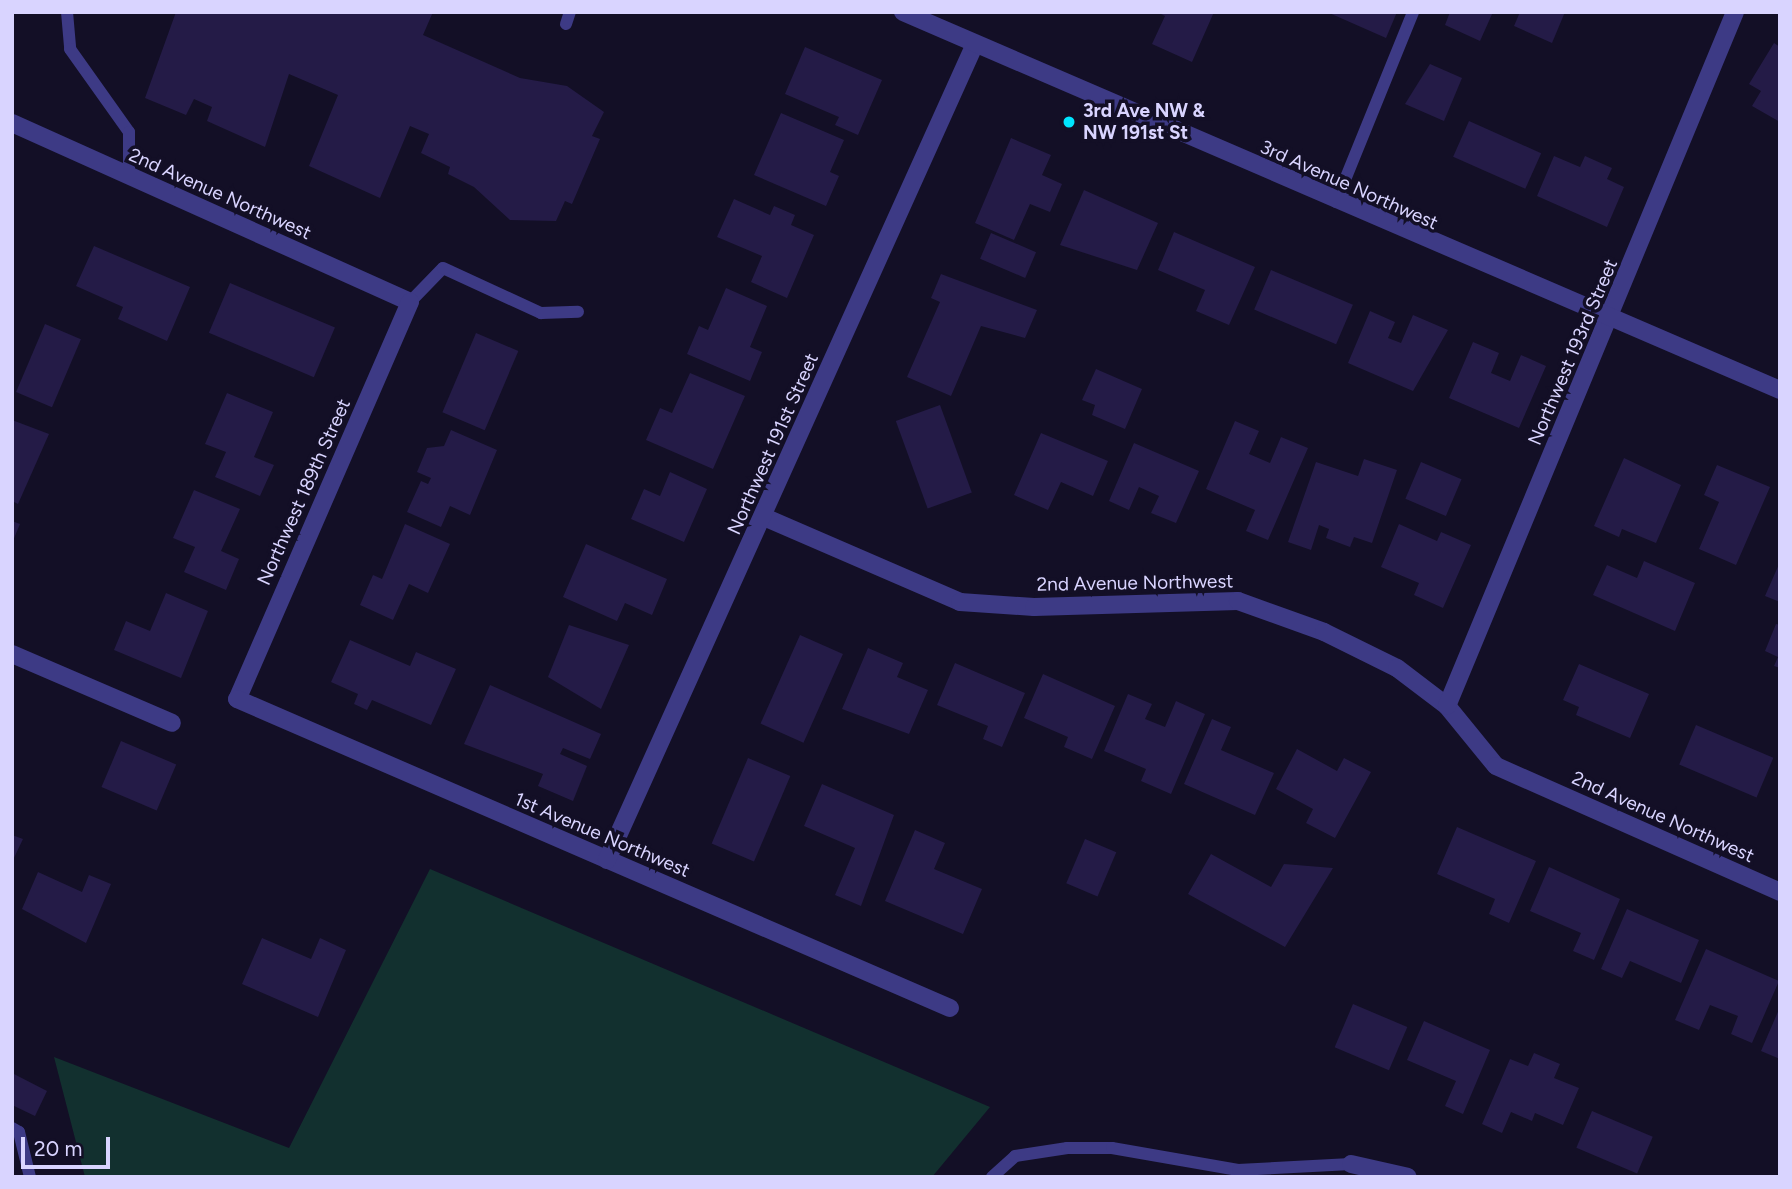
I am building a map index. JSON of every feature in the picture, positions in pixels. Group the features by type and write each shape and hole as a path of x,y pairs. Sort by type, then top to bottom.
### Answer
{"street":[{"name":"3rd Avenue Northwest","path":"903,12 1610,322 1780,390"},
{"name":"Northwest 193rd Street","path":"1447,706 1610,322 1735,12"},
{"name":"Northwest 191st Street","path":"607,860 764,517 975,44"},
{"name":"2nd Avenue Northwest","path":"13,125 410,302"},
{"name":"Northwest 189th Street","path":"237,699 410,302"},
{"name":"2nd Avenue Northwest","path":"764,517 960,602 1034,607 1238,601 1397,668 1447,706 1496,766 1780,892"},
{"path":"12,654 172,723"},
{"name":"1st Avenue Northwest","path":"237,699 950,1008"},
{"path":"1351,1164 1408,1177"}],"lane":[{"path":"67,12 70,49 129,132 129,176"},
{"path":"1336,202 1413,12"},
{"path":"410,302 443,268 541,313 578,312"},
{"path":"12,1128 19,1132 30,1177"},
{"path":"992,1177 1015,1156 1067,1148 1112,1147 1238,1170 1351,1164"}],"green space":[{"path":"430,869 990,1107 932,1177 85,1177 54,1057 289,1148"}],"building":[{"path":"176,12 433,12 423,35 520,78 567,86 604,112 592,136 600,139 572,204 565,201 556,221 510,220 474,187 448,174 450,167 421,153 429,134 410,126 380,198 309,166 338,95 289,74 265,147 207,121 212,107 194,99 186,115 145,98"},
{"path":"1157,12 1214,12 1192,62 1152,44 1165,16"},
{"path":"1327,12 1397,12 1386,38"},
{"path":"1450,12 1493,12 1480,41 1445,25"},
{"path":"1520,12 1565,12 1552,43 1514,26"},
{"path":"1774,43 1780,47 1780,122 1752,106 1761,91 1749,84"},
{"path":"805,47 882,80 858,135 835,125 839,117 785,94"},
{"path":"1430,64 1462,78 1444,121 1405,104"},
{"path":"781,113 844,140 830,172 839,176 826,206 754,175"},
{"path":"1469,121 1541,153 1525,189 1453,157"},
{"path":"1011,138 1051,155 1042,175 1062,184 1050,212 1030,204 1014,240 975,223"},
{"path":"1554,156 1580,167 1585,156 1612,168 1607,179 1624,187 1607,227 1537,196"},
{"path":"1084,190 1158,223 1137,270 1060,245"},
{"path":"734,199 770,215 774,206 795,215 791,225 814,235 787,298 751,282 762,256 717,237"},
{"path":"1174,232 1255,267 1229,325 1196,311 1205,290 1158,270"},
{"path":"991,233 1036,252 1025,278 980,259"},
{"path":"94,246 190,287 167,341 118,319 123,307 76,286"},
{"path":"1271,270 1353,305 1336,344 1254,310"},
{"path":"941,274 1037,310 1025,338 981,326 951,396 907,377 940,302 931,298"},
{"path":"230,283 335,328 314,377 209,333"},
{"path":"726,288 767,306 750,347 762,352 750,381 687,354 699,326 708,330"},
{"path":"1370,311 1395,322 1388,338 1401,343 1413,315 1448,330 1413,391 1348,363"},
{"path":"45,324 81,339 52,407 16,392"},
{"path":"476,333 518,351 485,430 442,412"},
{"path":"1473,342 1499,353 1491,373 1510,381 1521,355 1546,366 1519,428 1449,398"},
{"path":"1096,369 1142,389 1125,429 1092,415 1095,405 1082,400"},
{"path":"690,373 745,396 713,469 646,440 660,408 672,413"},
{"path":"227,393 273,412 254,457 274,465 260,496 215,477 226,452 205,444"},
{"path":"940,405 972,492 928,508 896,421"},
{"path":"12,420 49,434 18,504 12,501"},
{"path":"1235,421 1259,431 1249,454 1270,463 1281,437 1308,448 1268,540 1246,531 1255,510 1206,489"},
{"path":"451,430 497,450 470,515 450,506 441,527 407,512 421,481 428,484 431,478 417,472 427,448 444,446"},
{"path":"1041,433 1108,461 1093,496 1061,482 1048,510 1014,495"},
{"path":"1134,443 1199,471 1176,523 1151,513 1159,496 1139,487 1129,510 1109,501"},
{"path":"1624,458 1681,485 1656,543 1622,529 1619,537 1594,526"},
{"path":"1364,459 1397,470 1372,543 1354,537 1350,547 1326,538 1329,529 1319,525 1311,550 1288,542 1316,462 1358,476"},
{"path":"1421,462 1462,479 1446,516 1405,499"},
{"path":"1717,465 1770,487 1736,565 1699,549 1719,502 1704,495"},
{"path":"670,472 707,489 684,542 631,519 644,489 660,496"},
{"path":"194,490 240,509 221,551 239,559 226,590 184,572 195,547 173,538"},
{"path":"12,521 20,524 12,543"},
{"path":"405,524 450,544 428,593 409,584 393,620 360,605 373,575 382,579"},
{"path":"1399,524 1437,541 1441,532 1471,545 1443,608 1414,595 1419,583 1381,567"},
{"path":"586,544 667,579 652,615 625,603 617,621 563,597"},
{"path":"1644,561 1695,583 1675,631 1593,595 1607,565 1637,578"},
{"path":"1780,562 1780,602 1765,596"},
{"path":"166,593 208,611 181,678 114,650 126,621 150,631"},
{"path":"1776,624 1780,625 1780,668 1774,666 1778,657 1765,651"},
{"path":"569,625 629,645 601,709 548,677"},
{"path":"800,635 843,654 803,743 761,724"},
{"path":"350,640 410,666 416,652 456,669 431,725 372,700 367,710 354,704 358,694 331,682"},
{"path":"868,648 903,663 897,677 928,690 909,734 842,709"},
{"path":"955,663 1025,693 1002,747 983,739 988,726 937,705"},
{"path":"1579,664 1649,694 1630,738 1576,715 1579,707 1563,700"},
{"path":"1043,674 1115,706 1092,759 1064,747 1068,737 1024,718"},
{"path":"490,685 601,734 590,759 563,748 560,754 587,766 573,801 538,786 543,774 464,744"},
{"path":"1128,694 1152,704 1145,719 1165,727 1176,701 1205,714 1171,794 1141,781 1146,769 1104,751"},
{"path":"1212,719 1231,727 1221,750 1274,773 1255,815 1184,784"},
{"path":"1696,725 1773,758 1757,797 1679,765"},
{"path":"121,741 176,764 157,810 101,787"},
{"path":"1297,749 1337,771 1344,758 1371,772 1335,838 1306,823 1313,809 1276,789"},
{"path":"748,758 790,776 754,862 712,844"},
{"path":"822,784 894,815 861,906 835,895 855,848 804,826"},
{"path":"1457,827 1536,861 1509,923 1489,914 1495,899 1437,874"},
{"path":"915,830 945,843 934,869 982,889 963,934 885,901"},
{"path":"12,835 23,839 12,862"},
{"path":"1085,839 1116,852 1098,896 1066,883"},
{"path":"1211,854 1271,887 1284,864 1333,868 1285,947 1188,894"},
{"path":"1549,867 1620,899 1594,960 1573,951 1581,933 1530,911"},
{"path":"38,872 82,892 89,875 111,884 86,943 22,909"},
{"path":"1627,909 1699,940 1681,983 1630,961 1622,978 1601,969"},
{"path":"262,938 311,959 320,938 346,950 318,1017 242,984"},
{"path":"1706,949 1779,981 1752,1043 1731,1034 1738,1016 1710,1005 1699,1030 1675,1020"},
{"path":"1353,1004 1407,1027 1389,1070 1335,1047"},
{"path":"1780,1007 1780,1059 1761,1051"},
{"path":"1424,1021 1490,1050 1463,1114 1445,1106 1456,1081 1407,1060"},
{"path":"1534,1053 1560,1064 1554,1078 1579,1088 1563,1125 1535,1113 1532,1121 1511,1112 1502,1133 1482,1124 1510,1059 1528,1066"},
{"path":"12,1073 47,1091 35,1116 12,1105"},
{"path":"1592,1111 1653,1137 1637,1174 1576,1148"}],"place":[{"name":"3rd Ave NW & NW 191st St","path":"1069,122"}]}
